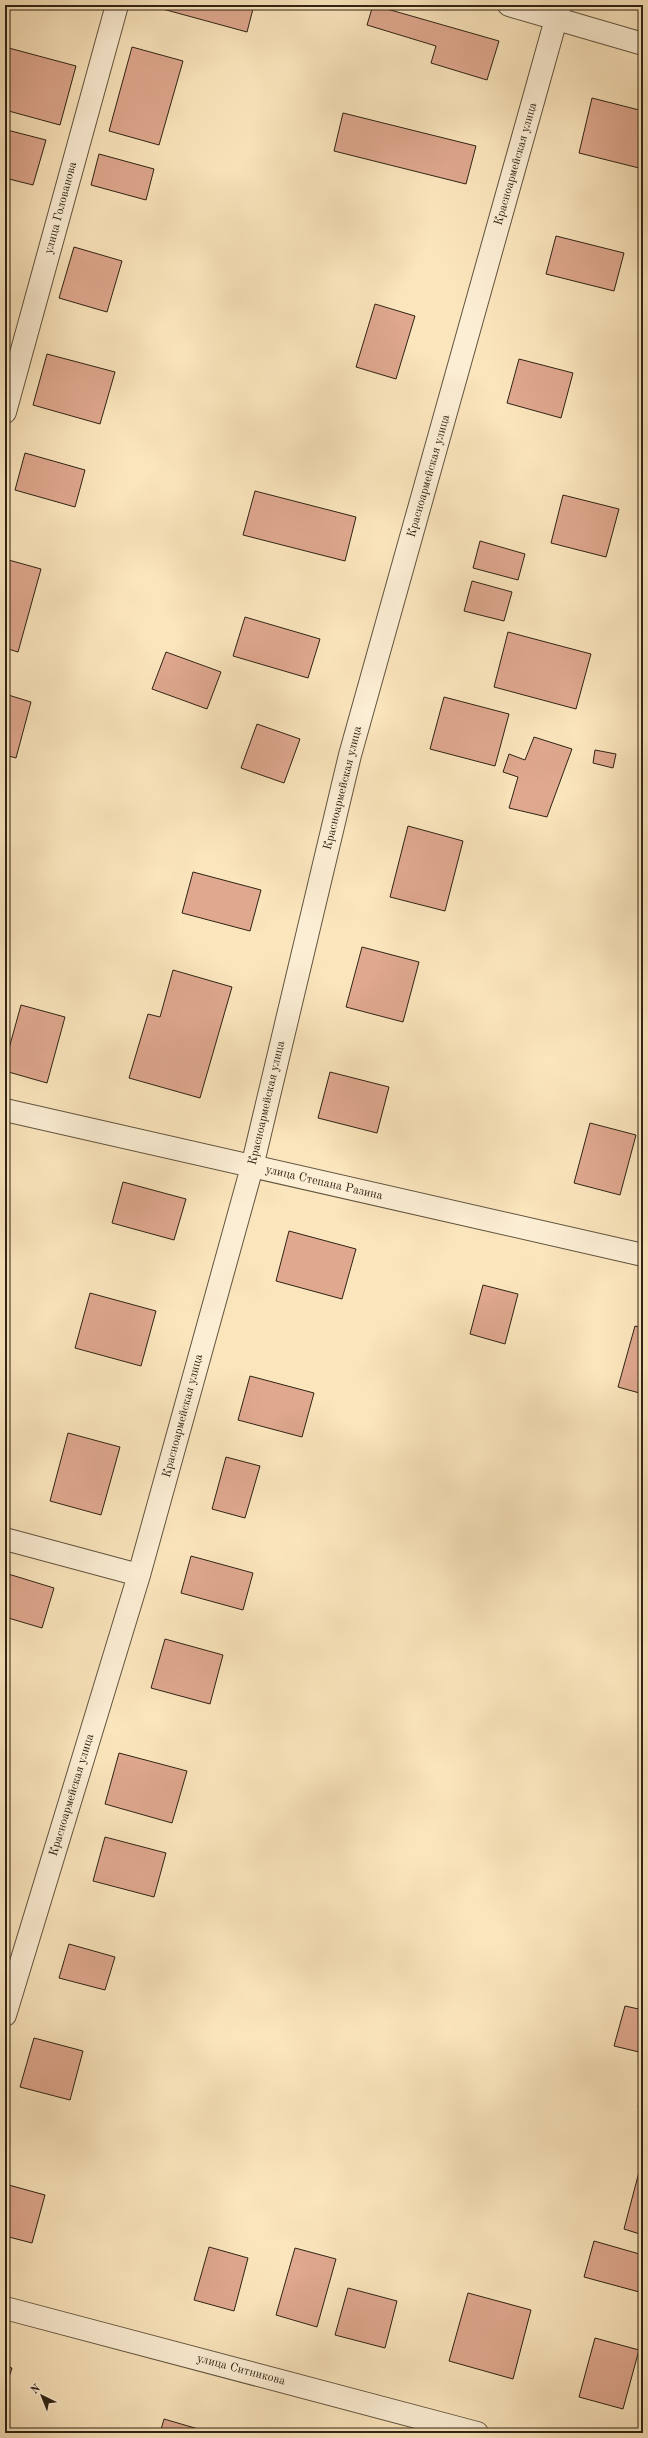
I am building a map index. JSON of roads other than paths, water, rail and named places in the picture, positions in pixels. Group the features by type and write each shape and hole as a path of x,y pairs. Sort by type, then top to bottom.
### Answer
{"street":[{"name":"улица Голованова","path":"5,412 117,5"},
{"path":"509,5 558,12 643,44"},
{"name":"Красноармейская улица","path":"5,2015 140,1575 252,1166 350,755 558,12"},
{"name":"улица Степана Разина","path":"5,1110 643,1255"},
{"path":"5,1539 140,1575"},
{"name":"улица Ситникова","path":"5,2308 477,2433"}]}
